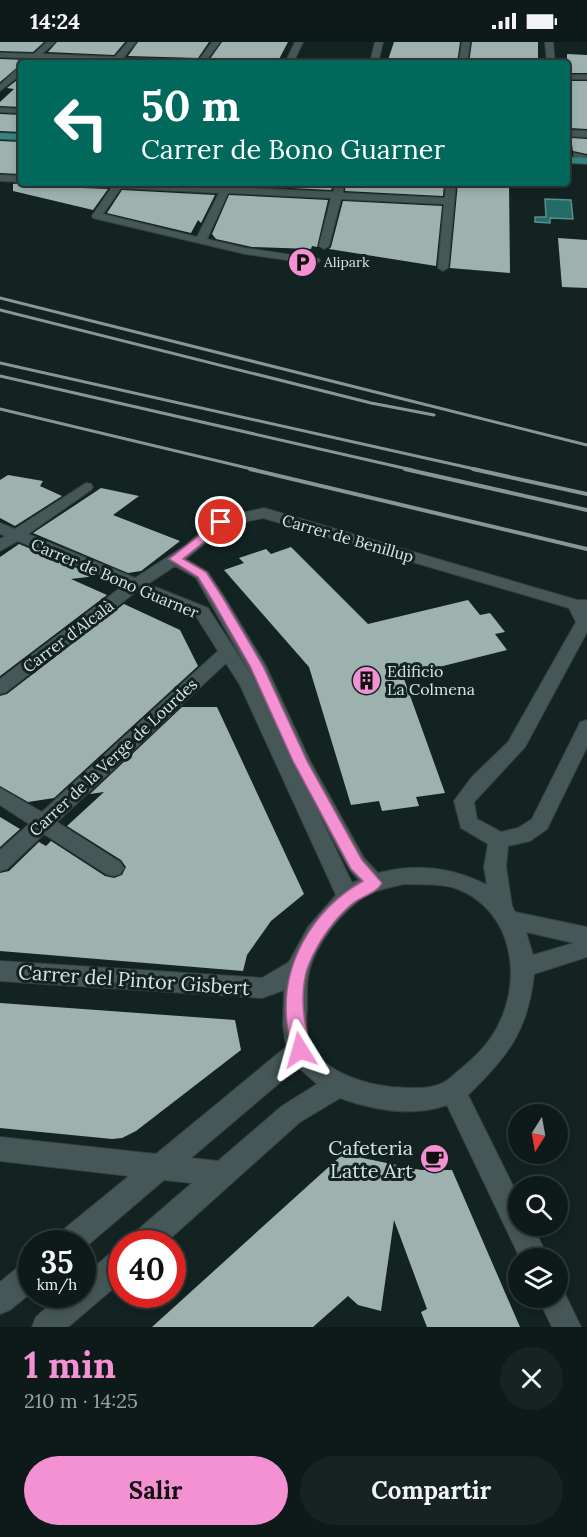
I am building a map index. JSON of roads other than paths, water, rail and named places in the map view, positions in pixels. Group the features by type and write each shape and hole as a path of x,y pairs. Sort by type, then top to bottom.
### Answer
{"main road":[{"path":"0,130 18,131"},
{"path":"0,136 18,137"}],"street":[{"path":"32,60 51,42"},
{"path":"118,60 132,42"},
{"path":"203,60 216,42"},
{"path":"290,60 299,42"},
{"path":"375,60 379,42"},
{"path":"463,60 465,42"},
{"path":"549,42 552,60"},
{"path":"0,55 84,60"},
{"path":"0,89 18,73"},
{"path":"570,76 587,77"},
{"path":"0,110 18,111"},
{"path":"570,133 587,134"},
{"path":"0,178 18,180"},
{"path":"117,186 97,216 279,257 315,261"},
{"path":"201,240 226,186 449,201"},
{"path":"324,246 340,186"},
{"path":"443,268 451,186"},
{"path":"0,546 8,532 86,487"},
{"name":"Carrer de Benillup","path":"135,585 192,548 221,522 264,513 581,605"},
{"name":"Carrer de Bono Guarner","path":"8,532 202,612 249,685 348,898"},
{"name":"Carrer de Bono Guarner","path":"175,559 202,575 217,598 257,666 300,761 357,864 374,883"},
{"name":"Carrer d'Alcalà","path":"0,688 135,585"},
{"path":"581,605 583,629 514,747 478,783 464,801 468,823 499,840 523,836 540,824 587,727"},
{"name":"Carrer de la Verge de Lourdes","path":"0,863 227,652"},
{"path":"0,795 113,868"},
{"path":"499,840 495,867 506,913 521,943 523,968 520,992 513,1017 501,1043 453,1091 429,1098 395,1099 362,1094 338,1085 317,1069 300,1050 295,1012 299,968 306,952 329,916 348,898 374,883 404,876 442,877 463,882 506,913 587,936"},
{"path":"523,968 587,948"},
{"name":"Carrer del Pintor Gisbert","path":"0,972 262,988 277,983 299,968"},
{"path":"85,1230 300,1050"},
{"path":"158,1230 291,1114 338,1085"},
{"path":"453,1091 529,1248"},
{"path":"0,1149 223,1174"},
{"path":"55,1324 108,1275"},
{"path":"0,1300 18,1285"},
{"path":"557,1308 567,1327"}],"water":[{"path":"545,199 571,200 573,219 550,218 550,223 535,222 535,217 546,217"}],"railway":[{"path":"0,298 587,445"},
{"path":"0,310 371,403 434,415"},
{"path":"0,363 479,470"},
{"path":"0,376 412,470"},
{"path":"0,409 256,470"},
{"path":"250,469 587,549"},
{"path":"405,469 587,510"},
{"path":"473,469 587,494"}],"place":[{"name":"Alipark","path":"303,262"},
{"name":"Edificio La Colmena","path":"366,680"},
{"name":"Cafeteria Latte Art","path":"434,1159"}]}
